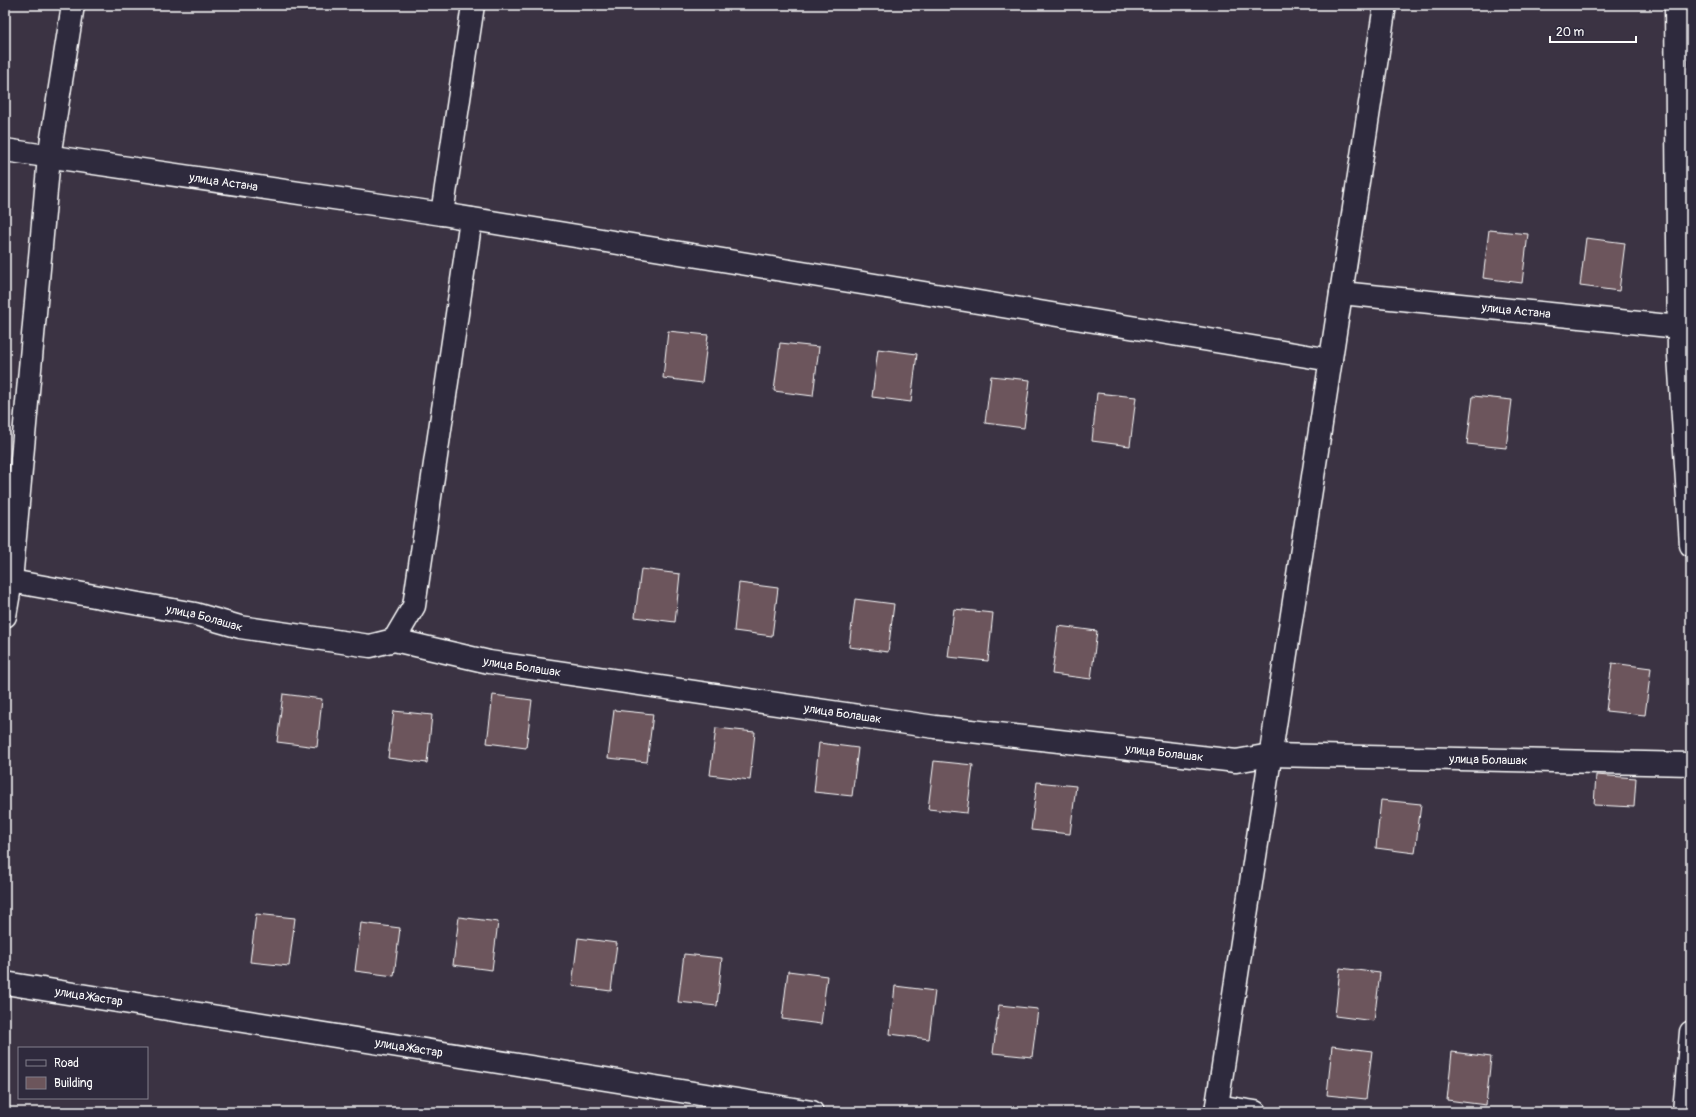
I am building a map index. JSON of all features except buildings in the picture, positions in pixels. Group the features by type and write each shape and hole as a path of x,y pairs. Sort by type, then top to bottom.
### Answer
{"street":[{"path":"5,616 49,157 73,5"},
{"path":"442,214 473,5"},
{"path":"1256,1112 1216,1109 1385,5"},
{"path":"1676,5 1691,545"},
{"name":"улица Астана","path":"5,150 442,214 1331,360"},
{"path":"394,640 414,606 471,219"},
{"name":"улица Астана","path":"1341,293 1685,326"},
{"name":"улица Болашак","path":"8,580 195,614 240,627 370,646 394,640 489,662 935,727 1236,761 1270,755 1691,764"},
{"name":"улица Жастар","path":"5,983 812,1112"},
{"path":"1684,1112 1691,1032"}]}
